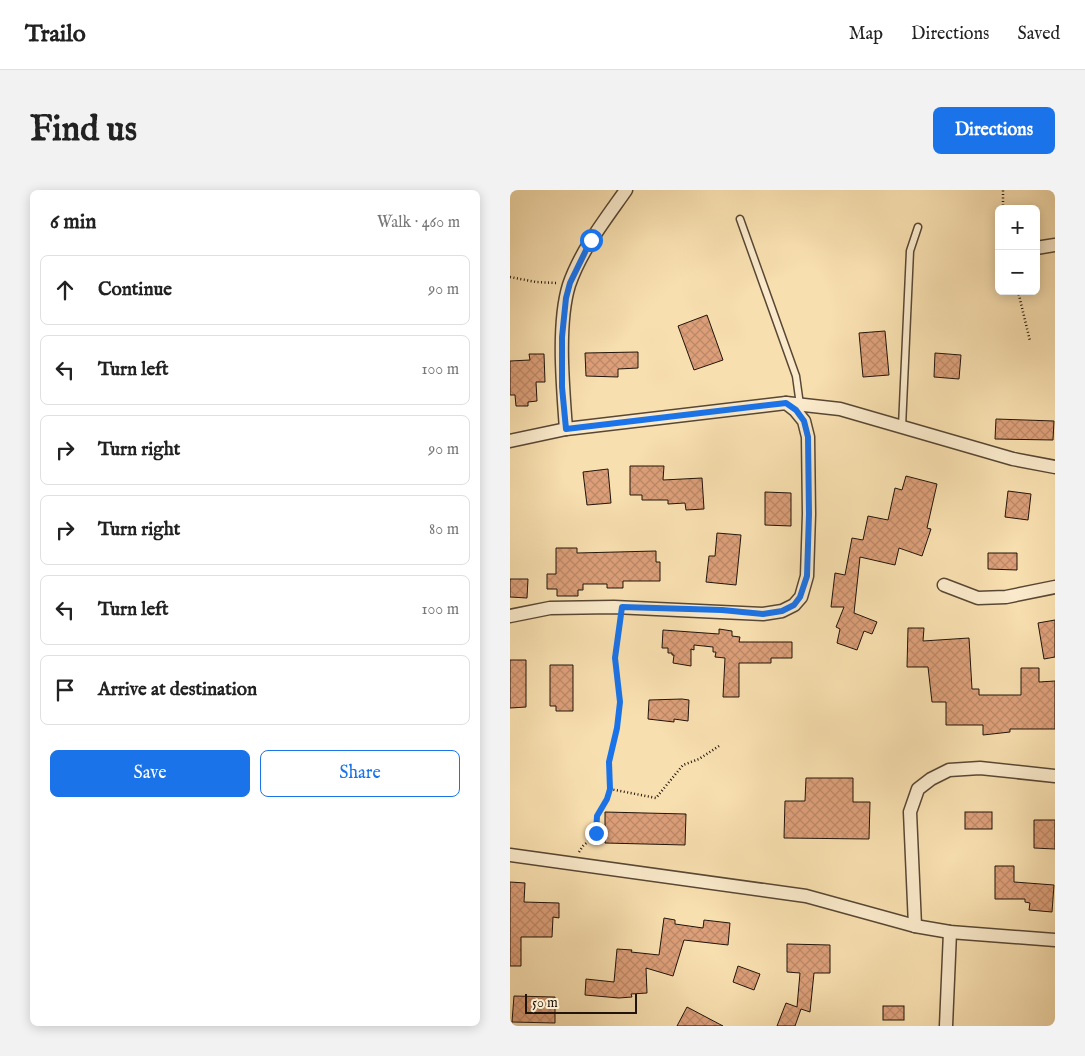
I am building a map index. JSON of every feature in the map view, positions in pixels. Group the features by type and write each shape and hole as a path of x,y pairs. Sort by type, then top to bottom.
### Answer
{"street":[{"path":"566,429 562,387 562,337 566,298 570,283 591,240 626,190"},
{"path":"1040,247 1055,245"},
{"path":"510,616 550,608 622,607 722,610 763,614 782,611 794,605 800,597 807,576 809,514 808,437 804,421 796,410 786,403"},
{"path":"510,441 566,429 786,403 840,409 1013,459 1055,467"},
{"path":"944,585 978,598 1006,597 1055,588"},
{"path":"915,926 910,812 918,790 931,778 950,770 980,768 1055,776"},
{"path":"510,855 806,896 915,926 950,932 1055,940"},
{"path":"946,1026 950,932"}],"lane":[{"path":"740,218 796,376 800,405"},
{"path":"902,427 910,251 918,228"}],"path":[{"path":"1003,190 1003,205"},
{"path":"510,276 536,282 570,283"},
{"path":"1019,295 1030,341"},
{"path":"571,864 583,846 596,833 597,816 607,799 610,789 609,762 617,728 620,702 615,658 622,607"},
{"path":"610,789 656,798 683,765 699,759 719,746"}],"building":[{"path":"707,315 723,360 694,370 678,326"},
{"path":"885,331 889,375 863,377 859,333"},
{"path":"638,352 638,368 618,369 618,377 586,376 585,353"},
{"path":"935,353 961,355 959,379 934,377"},
{"path":"529,354 544,354 545,382 536,382 537,401 528,402 528,406 516,406 515,395 510,395 510,361 530,360"},
{"path":"996,419 1054,421 1053,440 995,439"},
{"path":"630,466 664,466 663,480 702,478 704,509 686,510 685,503 668,504 668,500 642,500 642,495 630,495"},
{"path":"608,469 611,503 587,505 583,472"},
{"path":"906,476 937,484 927,528 931,529 922,556 899,548 895,565 860,557 854,613 877,622 872,634 864,631 857,650 837,643 840,629 836,627 844,607 831,607 835,573 845,575 852,538 863,540 868,516 888,520 895,488 902,490"},
{"path":"1008,491 1031,494 1028,520 1005,517"},
{"path":"765,492 791,493 791,526 765,525"},
{"path":"717,533 741,535 736,585 706,582 709,556 715,556"},
{"path":"556,548 577,548 577,553 656,551 656,562 660,562 660,581 623,581 623,588 607,588 607,584 583,584 583,590 578,590 578,596 557,596 557,589 547,589 547,574 556,574"},
{"path":"988,553 1017,553 1017,570 988,569"},
{"path":"510,579 528,579 527,598 510,597"},
{"path":"1055,620 1055,657 1044,659 1038,623"},
{"path":"908,628 924,628 923,641 969,638 972,689 979,689 979,695 1021,695 1021,668 1039,668 1039,682 1055,681 1055,729 1010,729 1010,732 983,735 983,725 946,725 946,702 932,702 928,667 907,667"},
{"path":"719,629 732,631 732,636 740,637 739,642 792,642 792,658 771,658 771,663 739,663 739,697 723,697 725,658 715,657 716,652 713,652 713,647 694,645 694,650 691,649 691,666 673,663 674,655 668,653 668,648 662,648 663,630 719,634"},
{"path":"510,660 526,660 526,707 510,708"},
{"path":"550,665 573,665 573,711 556,711 556,706 550,706"},
{"path":"649,700 689,700 688,721 674,719 674,722 648,719"},
{"path":"806,778 853,778 853,802 870,802 869,839 784,838 785,801 805,801"},
{"path":"605,812 686,814 685,845 605,843"},
{"path":"965,812 992,812 992,829 965,829"},
{"path":"1034,820 1055,820 1055,849 1034,848"},
{"path":"995,866 1014,866 1014,882 1054,885 1052,912 1029,910 1030,903 1025,902 1025,899 995,899"},
{"path":"510,882 525,883 524,902 559,903 559,918 553,917 552,937 521,937 521,966 510,966"},
{"path":"664,918 675,920 675,924 703,928 704,920 730,923 728,945 684,940 673,976 646,968 647,993 631,994 632,997 619,998 585,995 586,979 614,982 617,949 659,955"},
{"path":"787,944 830,945 830,973 814,973 810,1012 801,1009 795,1026 777,1026 786,1003 797,1007 800,973 787,972"},
{"path":"738,966 760,974 754,990 733,982"},
{"path":"514,996 555,997 555,1023 512,1022"},
{"path":"883,1006 904,1006 904,1020 883,1020"},
{"path":"687,1007 723,1026 677,1026"}],"route":[{"path":"591,240 570,283 566,298 562,337 562,387 566,429 786,403 796,410 804,421 808,437 809,514 807,576 800,597 794,605 782,611 763,614 722,610 622,607 615,658 620,702 617,728 609,762 610,789 607,799 597,816 596,833"}]}
